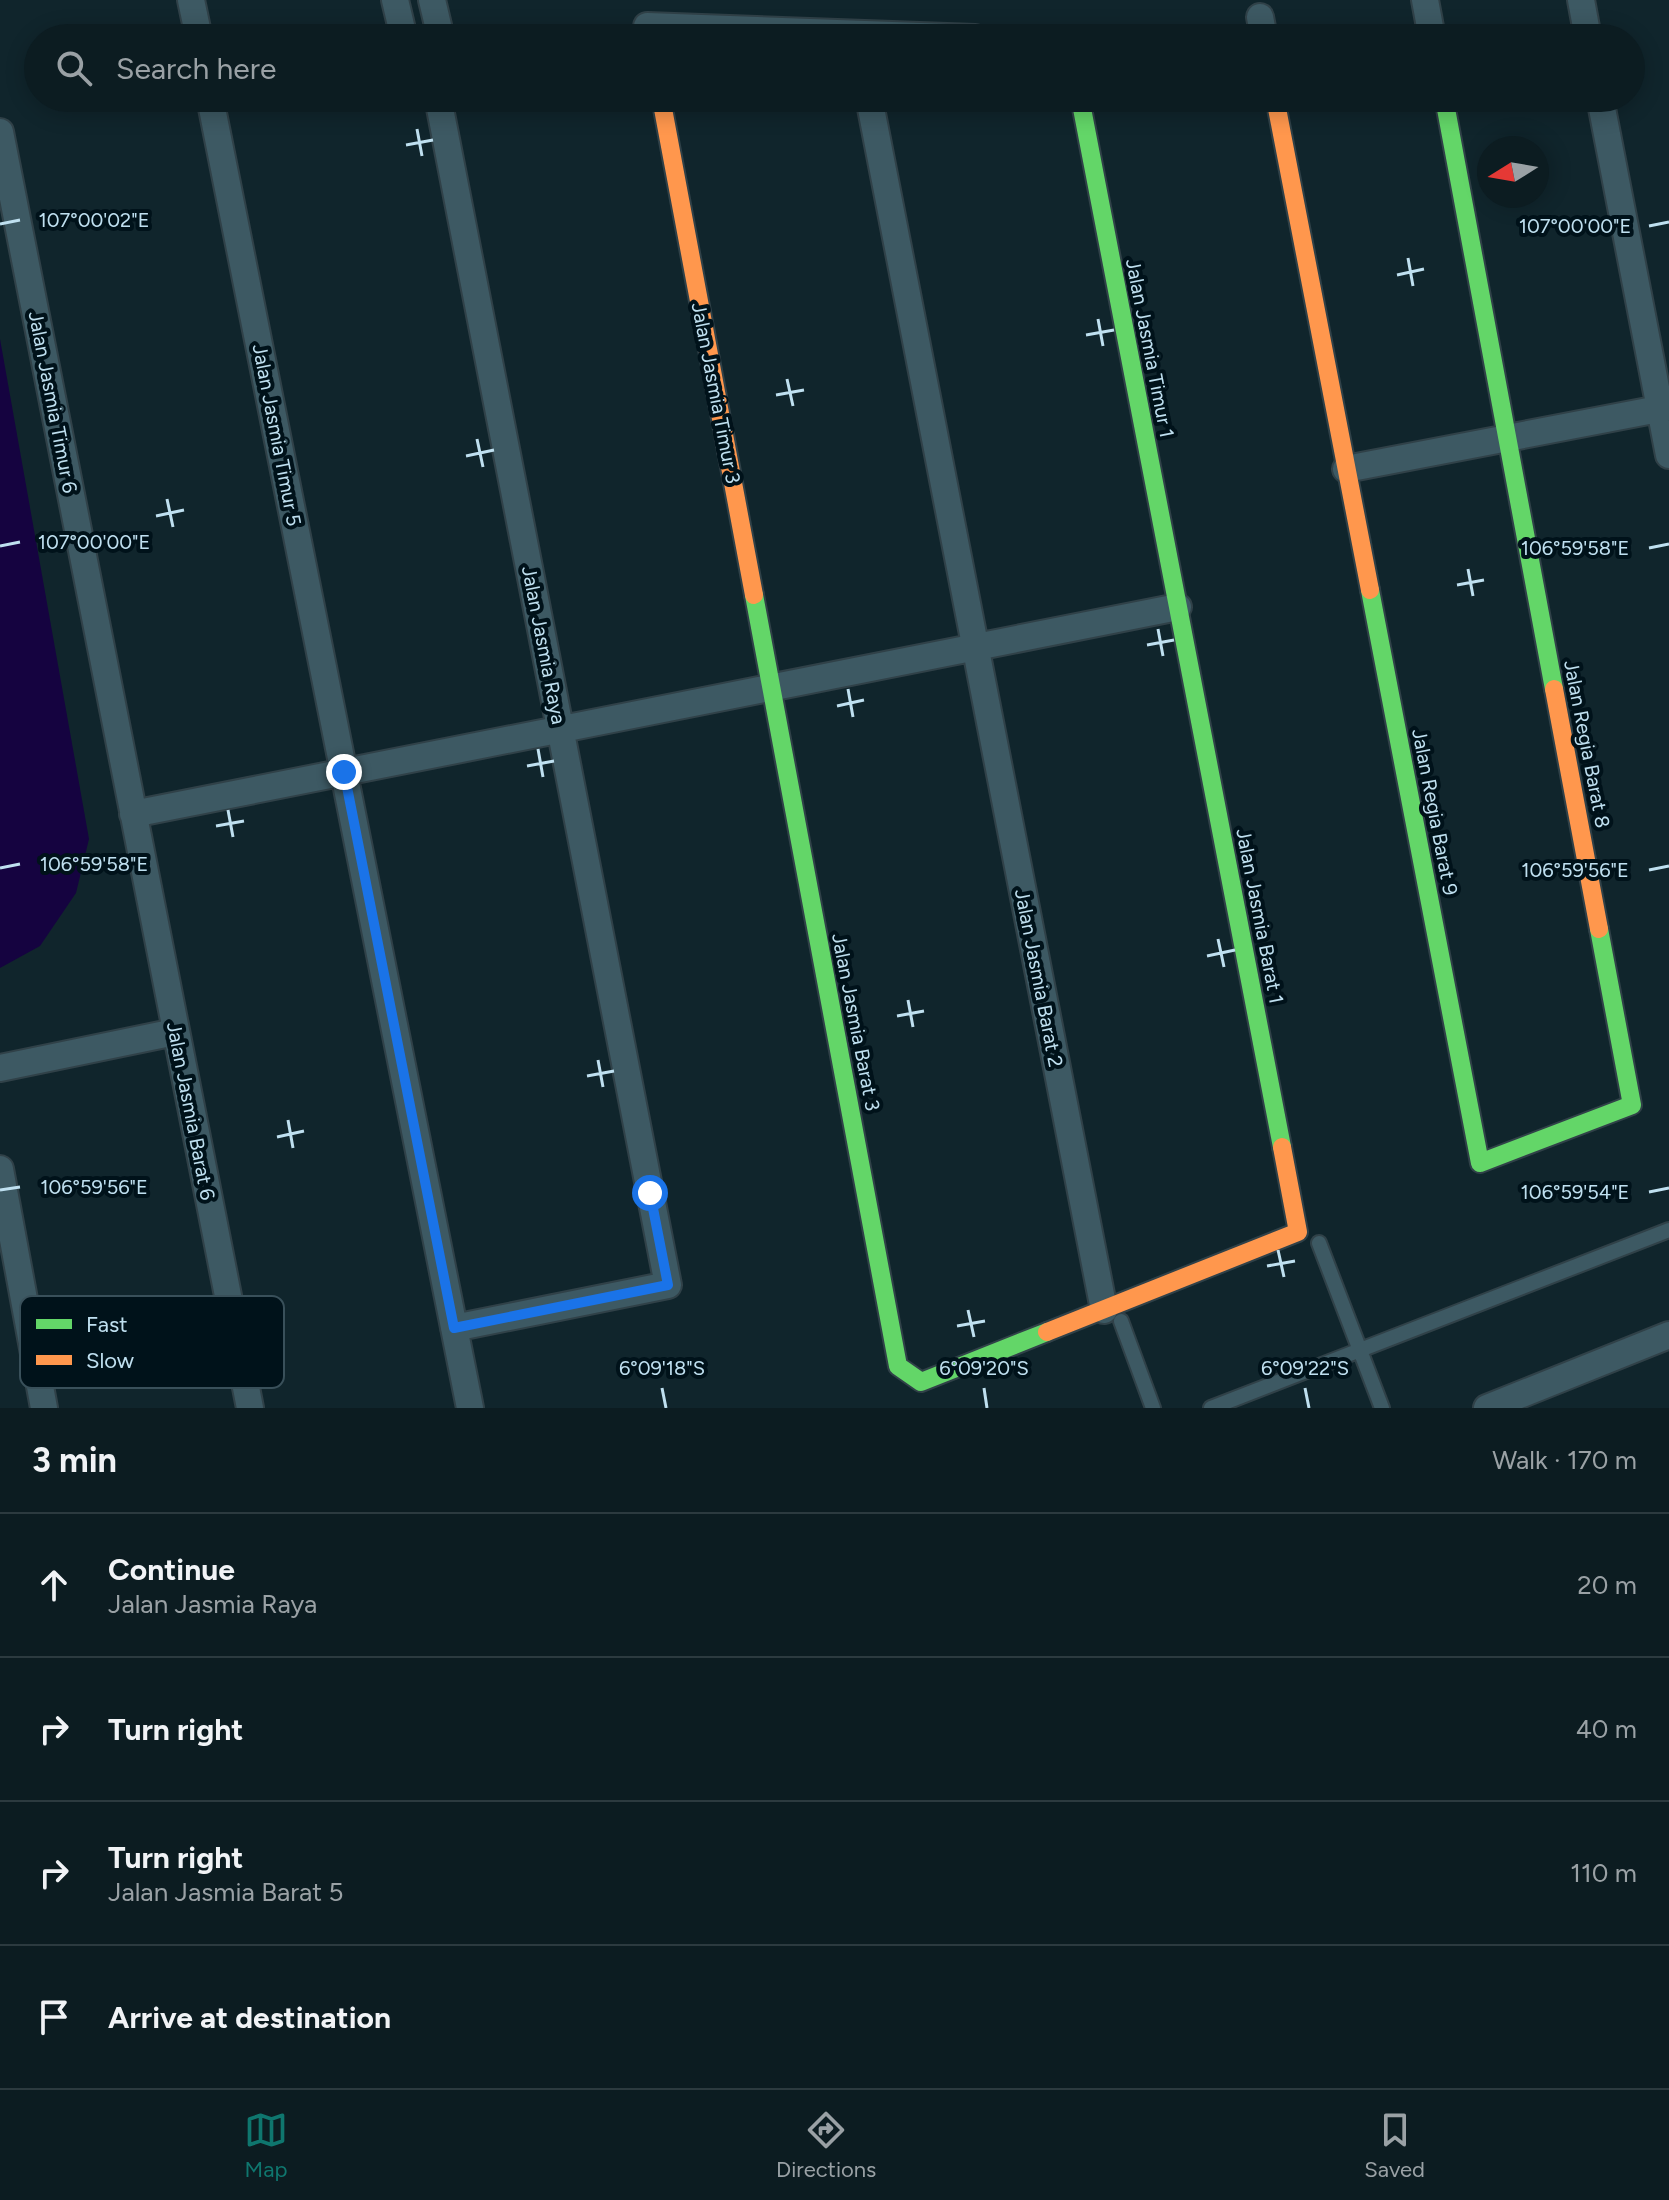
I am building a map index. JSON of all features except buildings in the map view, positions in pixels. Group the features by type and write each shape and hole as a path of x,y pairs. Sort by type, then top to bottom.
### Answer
{"street":[{"path":"191,0 196,24"},
{"path":"395,0 401,24"},
{"path":"432,0 438,24"},
{"path":"1425,0 1429,24"},
{"path":"1581,0 1585,24"},
{"name":"Jalan Jasmia Timur 5","path":"213,112 470,1408"},
{"name":"Jalan Jasmia Raya","path":"441,112 668,1285 454,1328"},
{"name":"Jalan Jasmia Timur 3","path":"664,112 771,687"},
{"name":"Jalan Jasmia Barat 2","path":"872,112 975,647 1112,1315"},
{"name":"Jalan Jasmia Timur 1","path":"1083,112 1178,607"},
{"name":"Jalan Regia Barat 9","path":"1278,112 1480,1163"},
{"name":"Jalan Regia Barat 8","path":"1447,112 1632,1105 1480,1163"},
{"path":"1603,112 1664,408 1669,455"},
{"name":"Jalan Jasmia Timur 6","path":"0,132 133,814"},
{"path":"1346,469 1664,408"},
{"path":"133,814 1178,607"},
{"name":"Jalan Jasmia Barat 1","path":"1112,1315 1298,1232 1178,607"},
{"name":"Jalan Jasmia Barat 3","path":"771,687 898,1366 921,1382 1112,1315"},
{"name":"Jalan Jasmia Barat 6","path":"133,814 228,1296"},
{"path":"0,1068 175,1032"},
{"path":"0,1169 23,1296"},
{"path":"1487,1408 1669,1335"},
{"path":"40,1388 44,1408"},
{"name":"Jalan Jasmia Barat 6","path":"246,1388 250,1408"}],"lane":[{"path":"1211,1408 1669,1230"},
{"path":"1319,1243 1382,1408"},
{"path":"1112,1315 1153,1408"}],"shaded area":[{"path":"0,339 89,839 76,893 40,946 0,968"}],"traffic: fast":[{"path":"1083,112 1282,1147"},
{"path":"1447,112 1554,689"},
{"path":"1370,590 1480,1163 1632,1105 1599,929"},
{"path":"754,595 898,1366 921,1382 1047,1332"}],"traffic: slow":[{"path":"664,112 754,595"},
{"path":"1278,112 1370,590"},
{"path":"1554,689 1599,929"},
{"path":"1047,1332 1298,1232 1282,1147"}],"route":[{"path":"344,772 454,1328 668,1285 650,1193"}]}
